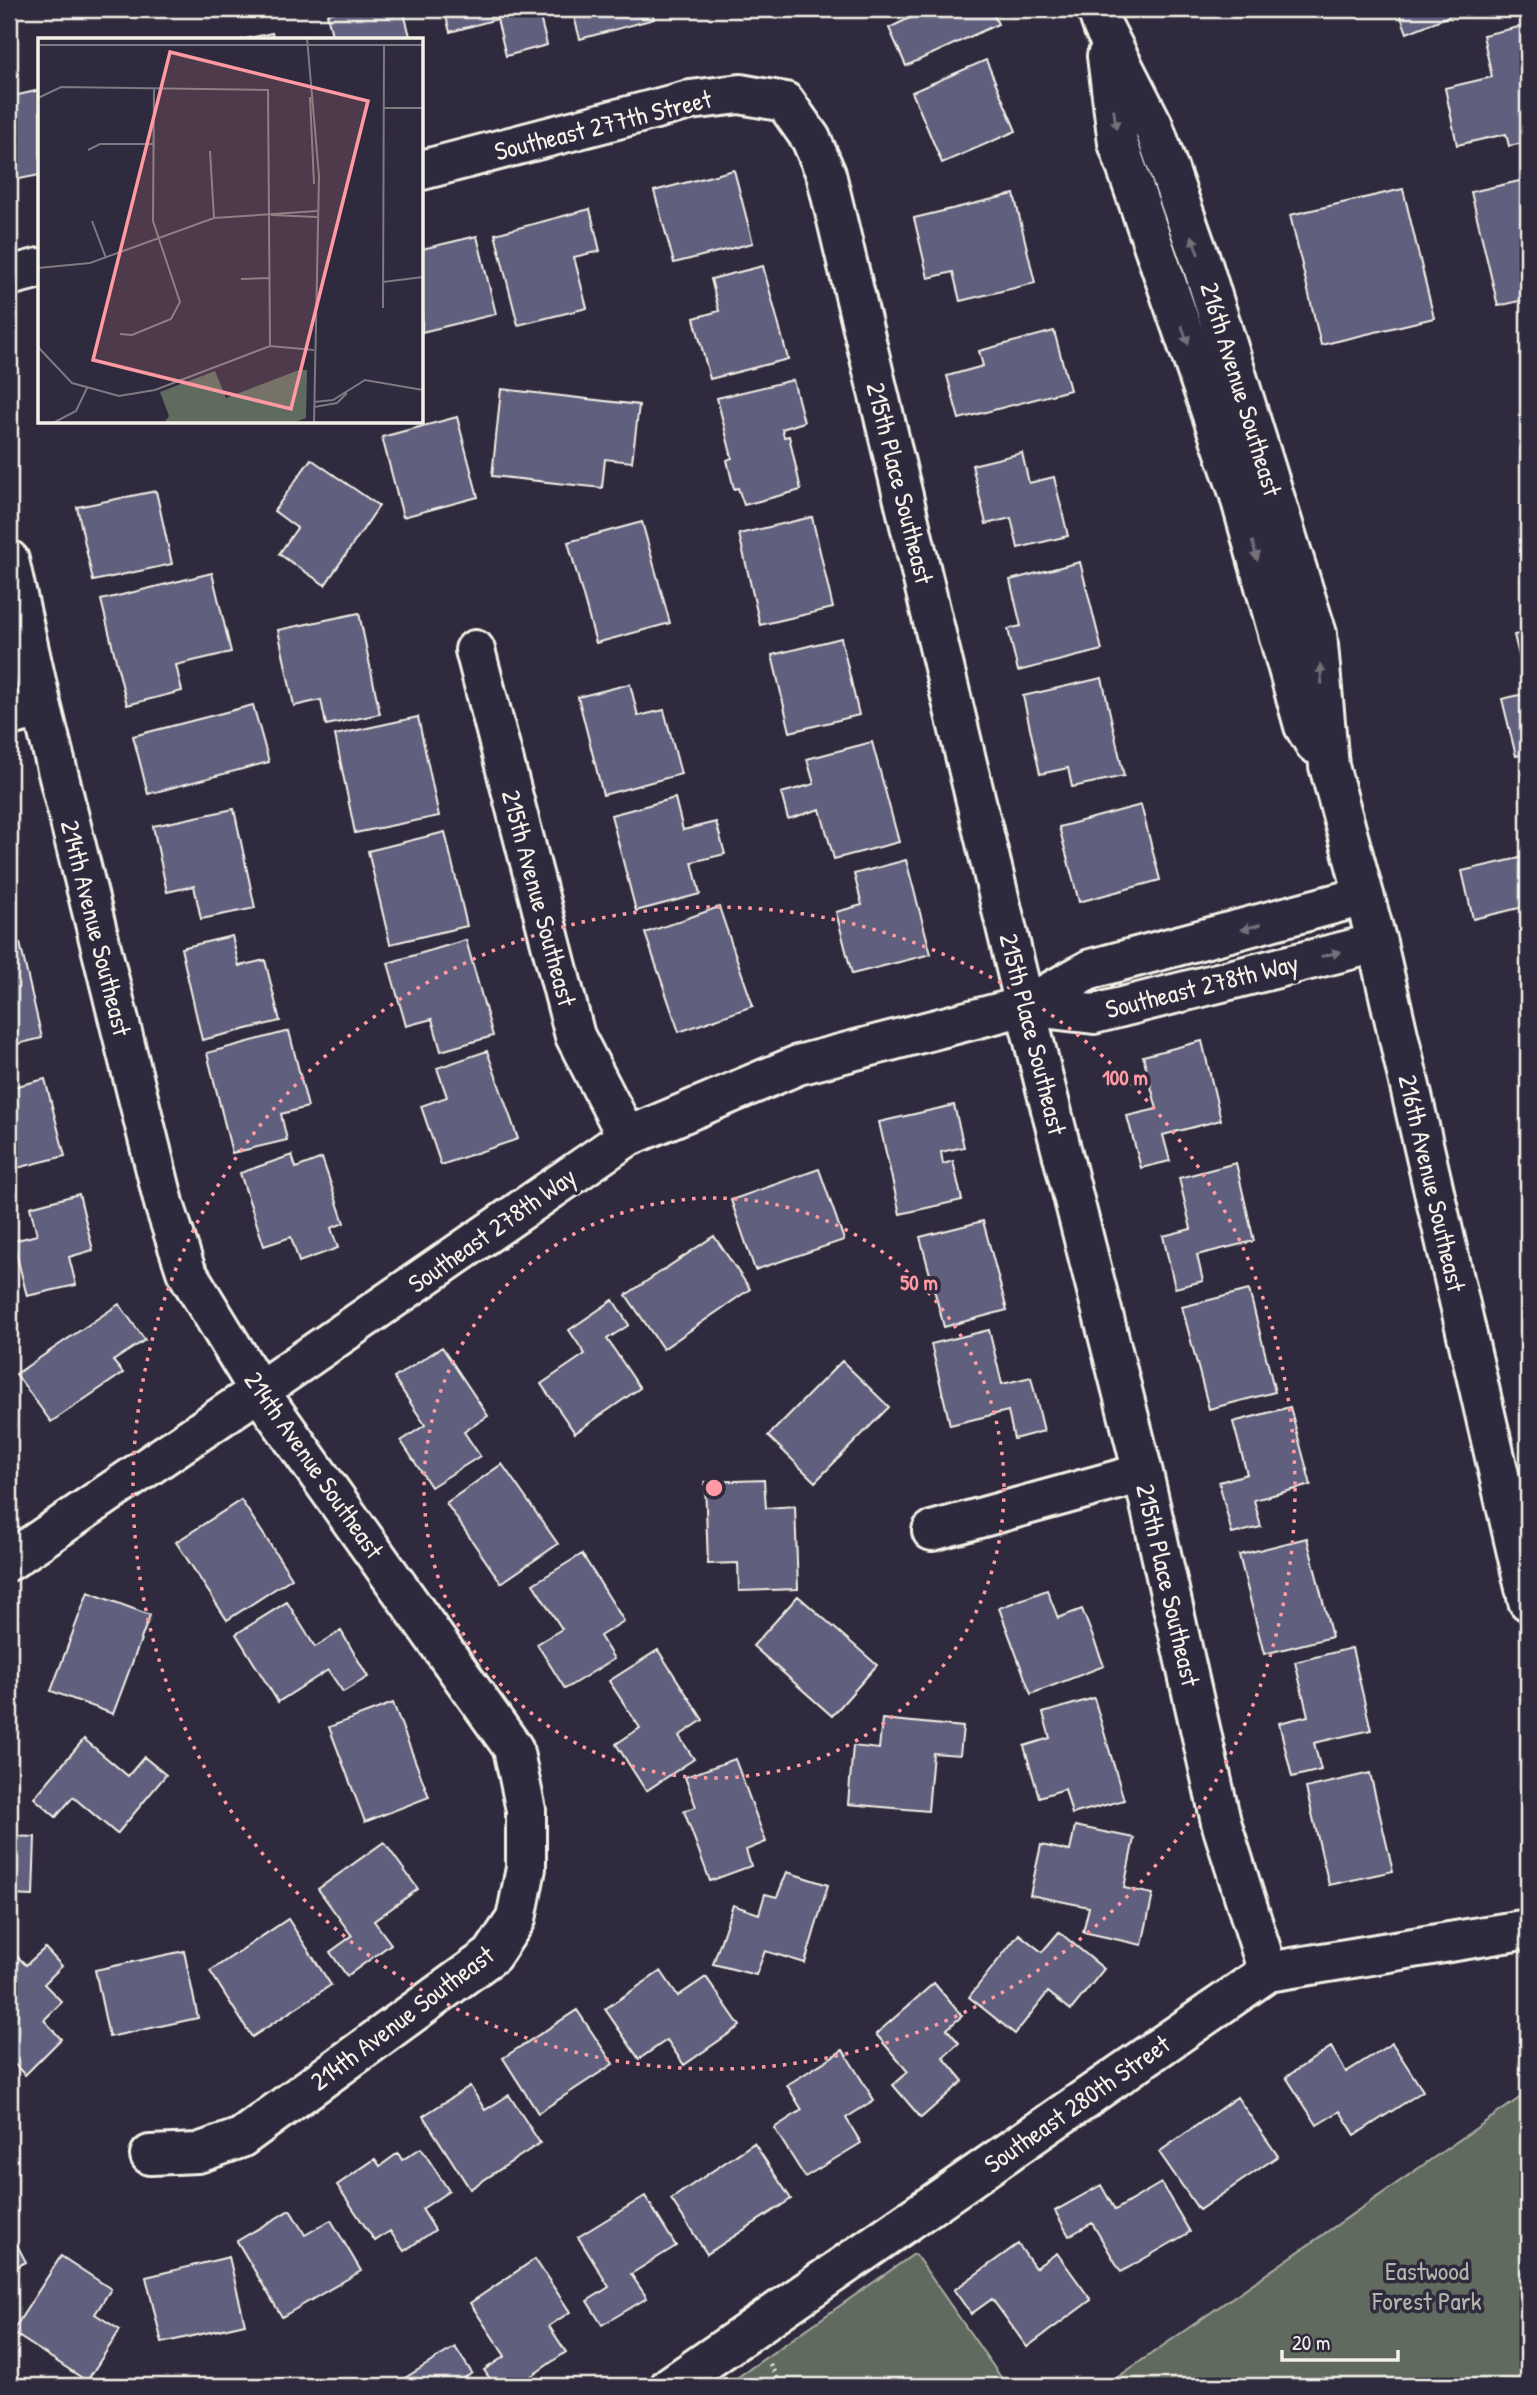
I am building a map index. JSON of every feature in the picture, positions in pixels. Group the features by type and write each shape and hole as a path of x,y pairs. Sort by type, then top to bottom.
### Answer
{"street":[{"name":"216th Avenue Southeast","path":"1100,18 1153,125 1203,267 1317,634 1329,766 1377,943 1528,1601"},
{"name":"Southeast 277th Street","path":"424,169 690,100 740,94 785,102"},
{"name":"215th Place Southeast","path":"785,102 811,139 826,174 1025,1006 1143,1473 1221,1822 1268,1972"},
{"path":"9,276 38,269"},
{"name":"214th Avenue Southeast","path":"9,560 26,712 165,1207 186,1271 259,1391 513,1748 526,1810 526,1868 516,1919 492,1955 241,2138 198,2153 150,2155"},
{"name":"215th Avenue Southeast","path":"475,650 575,1036 626,1137"},
{"name":"Southeast 278th Way","path":"9,1561 626,1137 798,1065 1025,1006 1091,969 1364,896"},
{"name":"Southeast 278th Way","path":"1025,1006 1094,1014 1377,943"},
{"path":"932,1531 1143,1473"},
{"name":"Southeast 280th Street","path":"670,2386 1268,1972 1528,1929"}],"green space":[{"name":"Eastwood Forest Park","path":"1528,2094 1528,2386 1105,2386 1524,2095"},
{"path":"914,2254 1007,2386 725,2386"}],"building":[{"path":"348,9 403,9 410,38 333,38 327,14"},
{"path":"444,9 538,9 547,45 506,56 497,19 450,32"},
{"path":"572,9 651,9 654,19 580,39"},
{"path":"921,9 991,9 998,24 906,66 889,28 922,12"},
{"path":"1398,9 1461,9 1462,11 1407,33"},
{"path":"1528,25 1528,142 1509,146 1506,134 1457,145 1445,88 1492,77 1483,35"},
{"path":"272,33 273,38 249,38"},
{"path":"986,60 1016,131 942,163 912,92"},
{"path":"38,90 38,175 9,181 9,97"},
{"path":"734,170 753,243 674,263 654,191"},
{"path":"1528,179 1528,299 1498,306 1471,192"},
{"path":"1403,189 1434,318 1321,345 1290,215"},
{"path":"1014,194 1035,283 960,301 953,272 928,278 914,218"},
{"path":"590,209 600,251 574,257 587,308 518,325 495,234"},
{"path":"477,236 496,314 424,332 424,249"},
{"path":"763,266 788,359 710,379 694,318 719,311 711,279"},
{"path":"1054,331 1070,390 959,419 947,376 983,366 979,351"},
{"path":"793,380 804,422 782,429 784,437 789,436 801,490 744,505 738,488 734,489 727,460 732,458 717,398"},
{"path":"501,389 639,405 632,462 605,459 602,488 492,476"},
{"path":"457,417 478,497 403,517 382,437"},
{"path":"1022,453 1029,483 1054,477 1068,536 1018,548 1011,518 986,524 972,465"},
{"path":"311,459 379,506 325,585 279,554 297,528 274,511"},
{"path":"156,491 172,564 93,581 77,507"},
{"path":"812,517 833,608 760,625 739,534"},
{"path":"642,522 670,623 596,643 568,542"},
{"path":"1080,562 1102,650 1018,671 1008,629 1021,626 1010,580"},
{"path":"212,573 231,652 176,665 182,691 127,705 101,600"},
{"path":"359,613 380,714 326,725 321,700 294,706 278,630"},
{"path":"1528,632 1528,692 1514,635"},
{"path":"841,638 859,715 790,732 772,655"},
{"path":"1102,678 1124,776 1072,787 1068,768 1040,774 1023,696"},
{"path":"630,684 638,716 664,710 681,774 603,795 578,697"},
{"path":"1528,693 1528,753 1516,756 1502,699"},
{"path":"253,705 269,762 148,794 133,736"},
{"path":"418,717 439,816 355,833 335,735"},
{"path":"872,742 899,842 834,859 820,809 788,819 781,793 814,784 807,759"},
{"path":"675,798 683,830 716,822 725,854 692,862 700,894 636,911 611,815"},
{"path":"1141,805 1160,880 1079,902 1059,827"},
{"path":"234,809 255,908 201,919 194,886 167,892 153,826"},
{"path":"445,832 467,926 390,944 368,851"},
{"path":"1528,856 1528,906 1473,919 1462,871"},
{"path":"906,860 931,954 852,974 836,912 862,905 854,874"},
{"path":"719,907 753,1006 679,1032 645,933"},
{"path":"232,936 239,966 265,960 280,1021 202,1040 181,948"},
{"path":"466,940 493,1036 441,1051 432,1019 406,1026 388,963"},
{"path":"20,943 42,1038 9,1046 9,945"},
{"path":"289,1031 308,1107 281,1114 287,1140 232,1153 207,1053"},
{"path":"1202,1041 1221,1120 1163,1135 1170,1161 1141,1168 1127,1116 1157,1109 1143,1056"},
{"path":"487,1051 518,1139 441,1165 421,1106 447,1097 437,1068"},
{"path":"45,1079 65,1156 9,1170 9,1088"},
{"path":"954,1105 964,1147 941,1152 943,1164 953,1161 962,1200 900,1214 879,1122"},
{"path":"292,1155 296,1168 322,1158 344,1223 331,1228 338,1248 299,1262 291,1237 264,1246 240,1173"},
{"path":"1236,1163 1254,1241 1197,1255 1203,1281 1175,1288 1163,1236 1191,1229 1179,1178"},
{"path":"819,1169 844,1240 755,1270 731,1200"},
{"path":"79,1194 93,1250 69,1257 76,1285 27,1296 13,1241 37,1235 30,1207"},
{"path":"983,1221 1007,1310 944,1327 920,1237"},
{"path":"714,1236 750,1289 663,1349 626,1295"},
{"path":"1249,1290 1275,1392 1209,1409 1182,1307"},
{"path":"613,1300 629,1325 607,1339 640,1388 575,1433 541,1384 585,1354 569,1330"},
{"path":"119,1304 145,1340 113,1361 123,1373 51,1422 16,1374"},
{"path":"989,1330 1002,1384 1031,1377 1044,1431 1014,1439 1008,1411 950,1425 931,1344"},
{"path":"442,1347 488,1416 464,1432 480,1456 431,1487 401,1441 425,1425 394,1378"},
{"path":"842,1361 889,1407 815,1482 768,1436"},
{"path":"1290,1407 1311,1485 1254,1500 1261,1527 1232,1534 1219,1482 1247,1474 1233,1422"},
{"path":"502,1464 558,1544 501,1583 446,1503"},
{"path":"764,1480 766,1508 795,1506 798,1589 739,1591 738,1563 708,1564 705,1482"},
{"path":"241,1500 292,1578 227,1620 176,1542"},
{"path":"1307,1538 1332,1637 1264,1654 1239,1555"},
{"path":"582,1554 624,1621 600,1636 614,1659 565,1689 537,1644 562,1629 533,1584"},
{"path":"1047,1590 1058,1618 1082,1609 1104,1666 1031,1694 999,1608"},
{"path":"88,1592 150,1615 113,1714 51,1691"},
{"path":"798,1596 877,1665 832,1716 753,1646"},
{"path":"287,1602 315,1647 341,1631 368,1677 343,1692 328,1670 278,1702 236,1634"},
{"path":"1352,1648 1371,1730 1314,1743 1321,1770 1292,1777 1279,1723 1308,1716 1295,1662"},
{"path":"658,1650 703,1720 679,1736 694,1759 646,1791 616,1744 640,1728 609,1681"},
{"path":"1094,1698 1124,1800 1072,1814 1065,1789 1039,1797 1024,1746 1050,1738 1043,1713"},
{"path":"393,1703 429,1797 365,1822 329,1727"},
{"path":"882,1719 963,1727 960,1755 933,1753 928,1811 848,1804 853,1746 879,1749"},
{"path":"84,1739 128,1776 144,1757 166,1775 117,1834 73,1797 56,1817 34,1798"},
{"path":"735,1759 766,1842 746,1850 751,1866 710,1881 684,1811 696,1807 685,1777"},
{"path":"1370,1773 1393,1871 1329,1885 1306,1788"},
{"path":"1075,1826 1134,1838 1124,1888 1153,1894 1142,1945 1083,1932 1089,1907 1030,1895 1041,1845 1070,1851"},
{"path":"9,1836 35,1837 33,1896 9,1895"},
{"path":"384,1842 418,1889 374,1921 391,1944 347,1976 330,1952 352,1936 318,1889"},
{"path":"787,1872 828,1885 805,1963 765,1951 756,1975 713,1964 733,1905 759,1914 765,1894 777,1897"},
{"path":"288,1919 331,1985 252,2037 210,1971"},
{"path":"1059,1932 1104,1969 1071,2010 1048,1992 1015,2034 969,1997 1019,1934 1042,1952"},
{"path":"9,1948 26,1965 45,1948 62,1966 44,1984 62,2002 44,2020 61,2039 25,2075 9,2059"},
{"path":"184,1951 198,2018 109,2037 95,1970"},
{"path":"661,1971 678,1996 706,1977 740,2026 684,2065 667,2040 639,2059 605,2009"},
{"path":"934,1983 962,2016 947,2029 959,2043 943,2057 963,2081 921,2118 893,2085 908,2072 876,2034"},
{"path":"577,2010 613,2064 538,2113 503,2058"},
{"path":"1392,2043 1423,2091 1355,2135 1340,2111 1317,2125 1286,2077 1331,2047 1346,2072"},
{"path":"843,2050 874,2100 846,2118 861,2143 805,2177 774,2128 802,2110 787,2085"},
{"path":"470,2086 485,2110 509,2095 540,2143 470,2189 423,2116"},
{"path":"1237,2097 1278,2156 1199,2210 1159,2152"},
{"path":"754,2143 791,2199 707,2254 671,2199"},
{"path":"421,2148 449,2191 422,2209 435,2230 404,2251 390,2231 375,2241 337,2185 375,2159 380,2166 398,2153 402,2160"},
{"path":"1161,2183 1190,2232 1121,2272 1092,2223 1069,2236 1055,2211 1101,2185 1115,2210"},
{"path":"645,2196 676,2246 631,2274 647,2298 602,2325 587,2301 609,2287 578,2237"},
{"path":"290,2210 305,2235 331,2220 361,2271 282,2317 237,2241"},
{"path":"9,2230 26,2262 9,2271"},
{"path":"1018,2244 1035,2268 1057,2253 1091,2300 1027,2347 992,2299 971,2314 954,2290"},
{"path":"61,2256 111,2289 95,2314 120,2330 87,2381 12,2332"},
{"path":"229,2257 245,2324 162,2343 146,2277"},
{"path":"535,2259 570,2312 549,2326 566,2352 517,2386 495,2386 484,2370 505,2356 470,2303"},
{"path":"455,2347 472,2373 452,2386 392,2386"}]}
